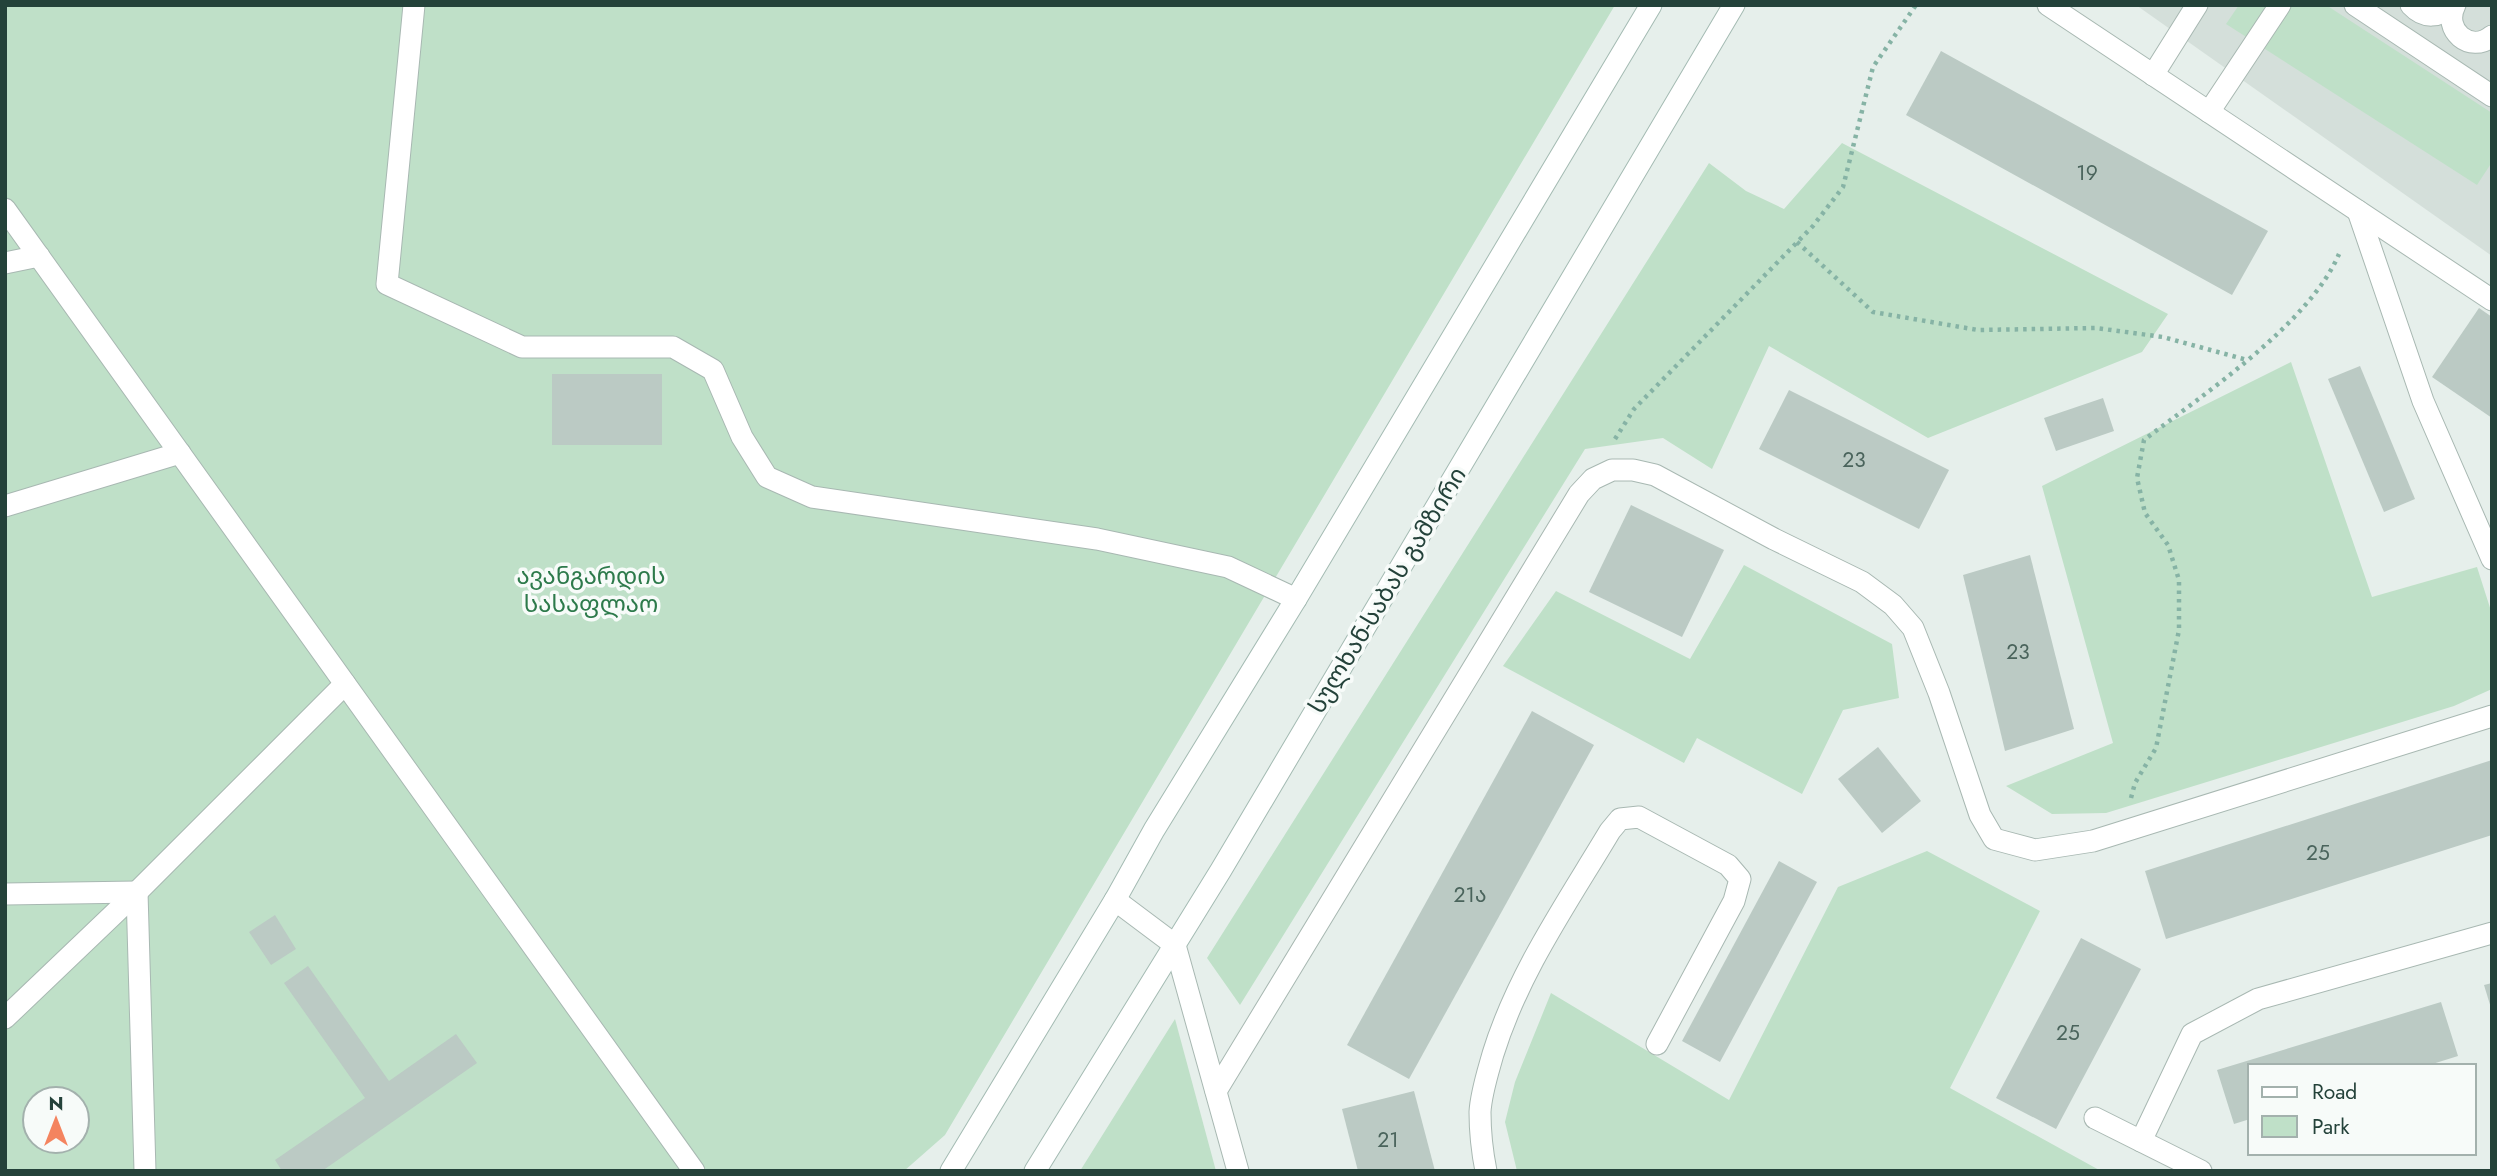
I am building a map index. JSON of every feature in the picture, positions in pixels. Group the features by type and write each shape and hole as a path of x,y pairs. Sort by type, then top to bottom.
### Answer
{"main road":[{"path":"414,5 387,284 522,347 673,347 713,370 742,437 766,477 811,497 1097,539 1228,567 1296,599"},
{"path":"951,1171 1651,5"},
{"name":"სულხან-საბას გამზირი","path":"1035,1171 1175,944 1734,5"},
{"path":"2049,5 2492,300"},
{"path":"2153,75 2197,5"},
{"path":"2210,112 2280,5"},
{"path":"2356,5 2488,94"},
{"path":"2411,5 2424,15 2432,16 2441,14 2454,5"},
{"path":"2454,5 2451,19 2457,35 2472,43 2492,36"},
{"path":"5,209 694,1171"},
{"path":"2358,211 2423,401 2492,559"},
{"path":"5,263 39,256"},
{"path":"5,506 180,453"},
{"path":"1216,1091 1579,494 1593,479 1612,470 1633,470 1655,475 1774,539 1862,582 1892,605 1913,628 1980,815 1994,839 2035,850 2093,841 2492,716"},
{"path":"5,1018 345,684"},
{"path":"1486,1171 1480,1110 1500,1033 1531,963 1610,831 1620,819 1639,817 1728,865 1740,879 1734,901 1657,1044"},
{"path":"5,894 136,892"},
{"path":"136,892 145,1171"},
{"path":"1115,900 1175,944 1238,1171"},
{"path":"2141,1141 2192,1034 2258,999 2492,933"},
{"path":"2095,1118 2202,1171"}],"path":[{"path":"1612,470 1611,445 1634,409 1813,226 1843,187 1873,67 1916,5"},
{"path":"2119,833 2135,783 2156,748 2179,630 2179,580 2168,545 2145,513 2137,478 2144,440 2247,360 2301,311 2335,264 2358,211"},
{"path":"1797,242 1873,312 1978,330 2096,328 2163,337 2247,360"}],"shaded area":[{"path":"2136,5 2492,5 2492,256"}],"green space":[{"name":"ავანგარდის სასაფლაო","path":"5,5 1615,5 945,1135 904,1171 5,1171"},
{"path":"2239,5 2326,5 2492,113 2492,162 2477,185 2226,24"},
{"path":"1842,143 2168,314 2142,352 1928,438 1769,346 1712,469 1663,438 1585,449 1240,1005 1207,958 1709,163 1746,191 1784,209"},
{"path":"2291,362 2372,597 2477,567 2492,614 2492,689 2454,706 2106,813 2052,814 2006,786 2113,743 2042,486"},
{"path":"1744,565 1892,644 1899,698 1843,710 1802,794 1697,738 1684,763 1503,666 1556,591 1690,659"},
{"path":"1927,851 2040,911 1950,1088 2101,1171 1517,1171 1505,1122 1515,1082 1551,993 1729,1100 1838,887"},
{"path":"1175,1019 1216,1171 1080,1171"}],"building":[{"path":"1941,51 2268,231 2232,295 1906,115"},
{"path":"2479,308 2492,317 2492,418 2432,377"},
{"path":"2360,366 2415,499 2384,512 2328,379"},
{"path":"552,374 662,374 662,445 552,445"},
{"path":"1789,390 1949,470 1919,529 1759,449"},
{"path":"2103,398 2114,431 2056,451 2044,418"},
{"path":"1631,505 1724,550 1682,637 1589,592"},
{"path":"2030,555 2074,729 2005,751 1963,575"},
{"path":"1532,711 1594,745 1409,1079 1347,1045"},
{"path":"1878,747 1921,801 1882,833 1838,779"},
{"path":"2492,760 2492,835 2166,939 2145,871"},
{"path":"1779,861 1817,882 1720,1062 1682,1041"},
{"path":"275,915 296,949 271,965 249,932"},
{"path":"2081,938 2141,969 2056,1129 1996,1098"},
{"path":"308,966 389,1081 456,1034 477,1063 322,1171 282,1171 275,1160 365,1098 284,983"},
{"path":"2492,983 2492,1007 2491,1008 2484,985"},
{"path":"2441,1002 2458,1056 2432,1064 2248,1064 2248,1120 2234,1124 2217,1070"},
{"path":"1414,1091 1435,1171 1358,1171 1342,1109"}]}
